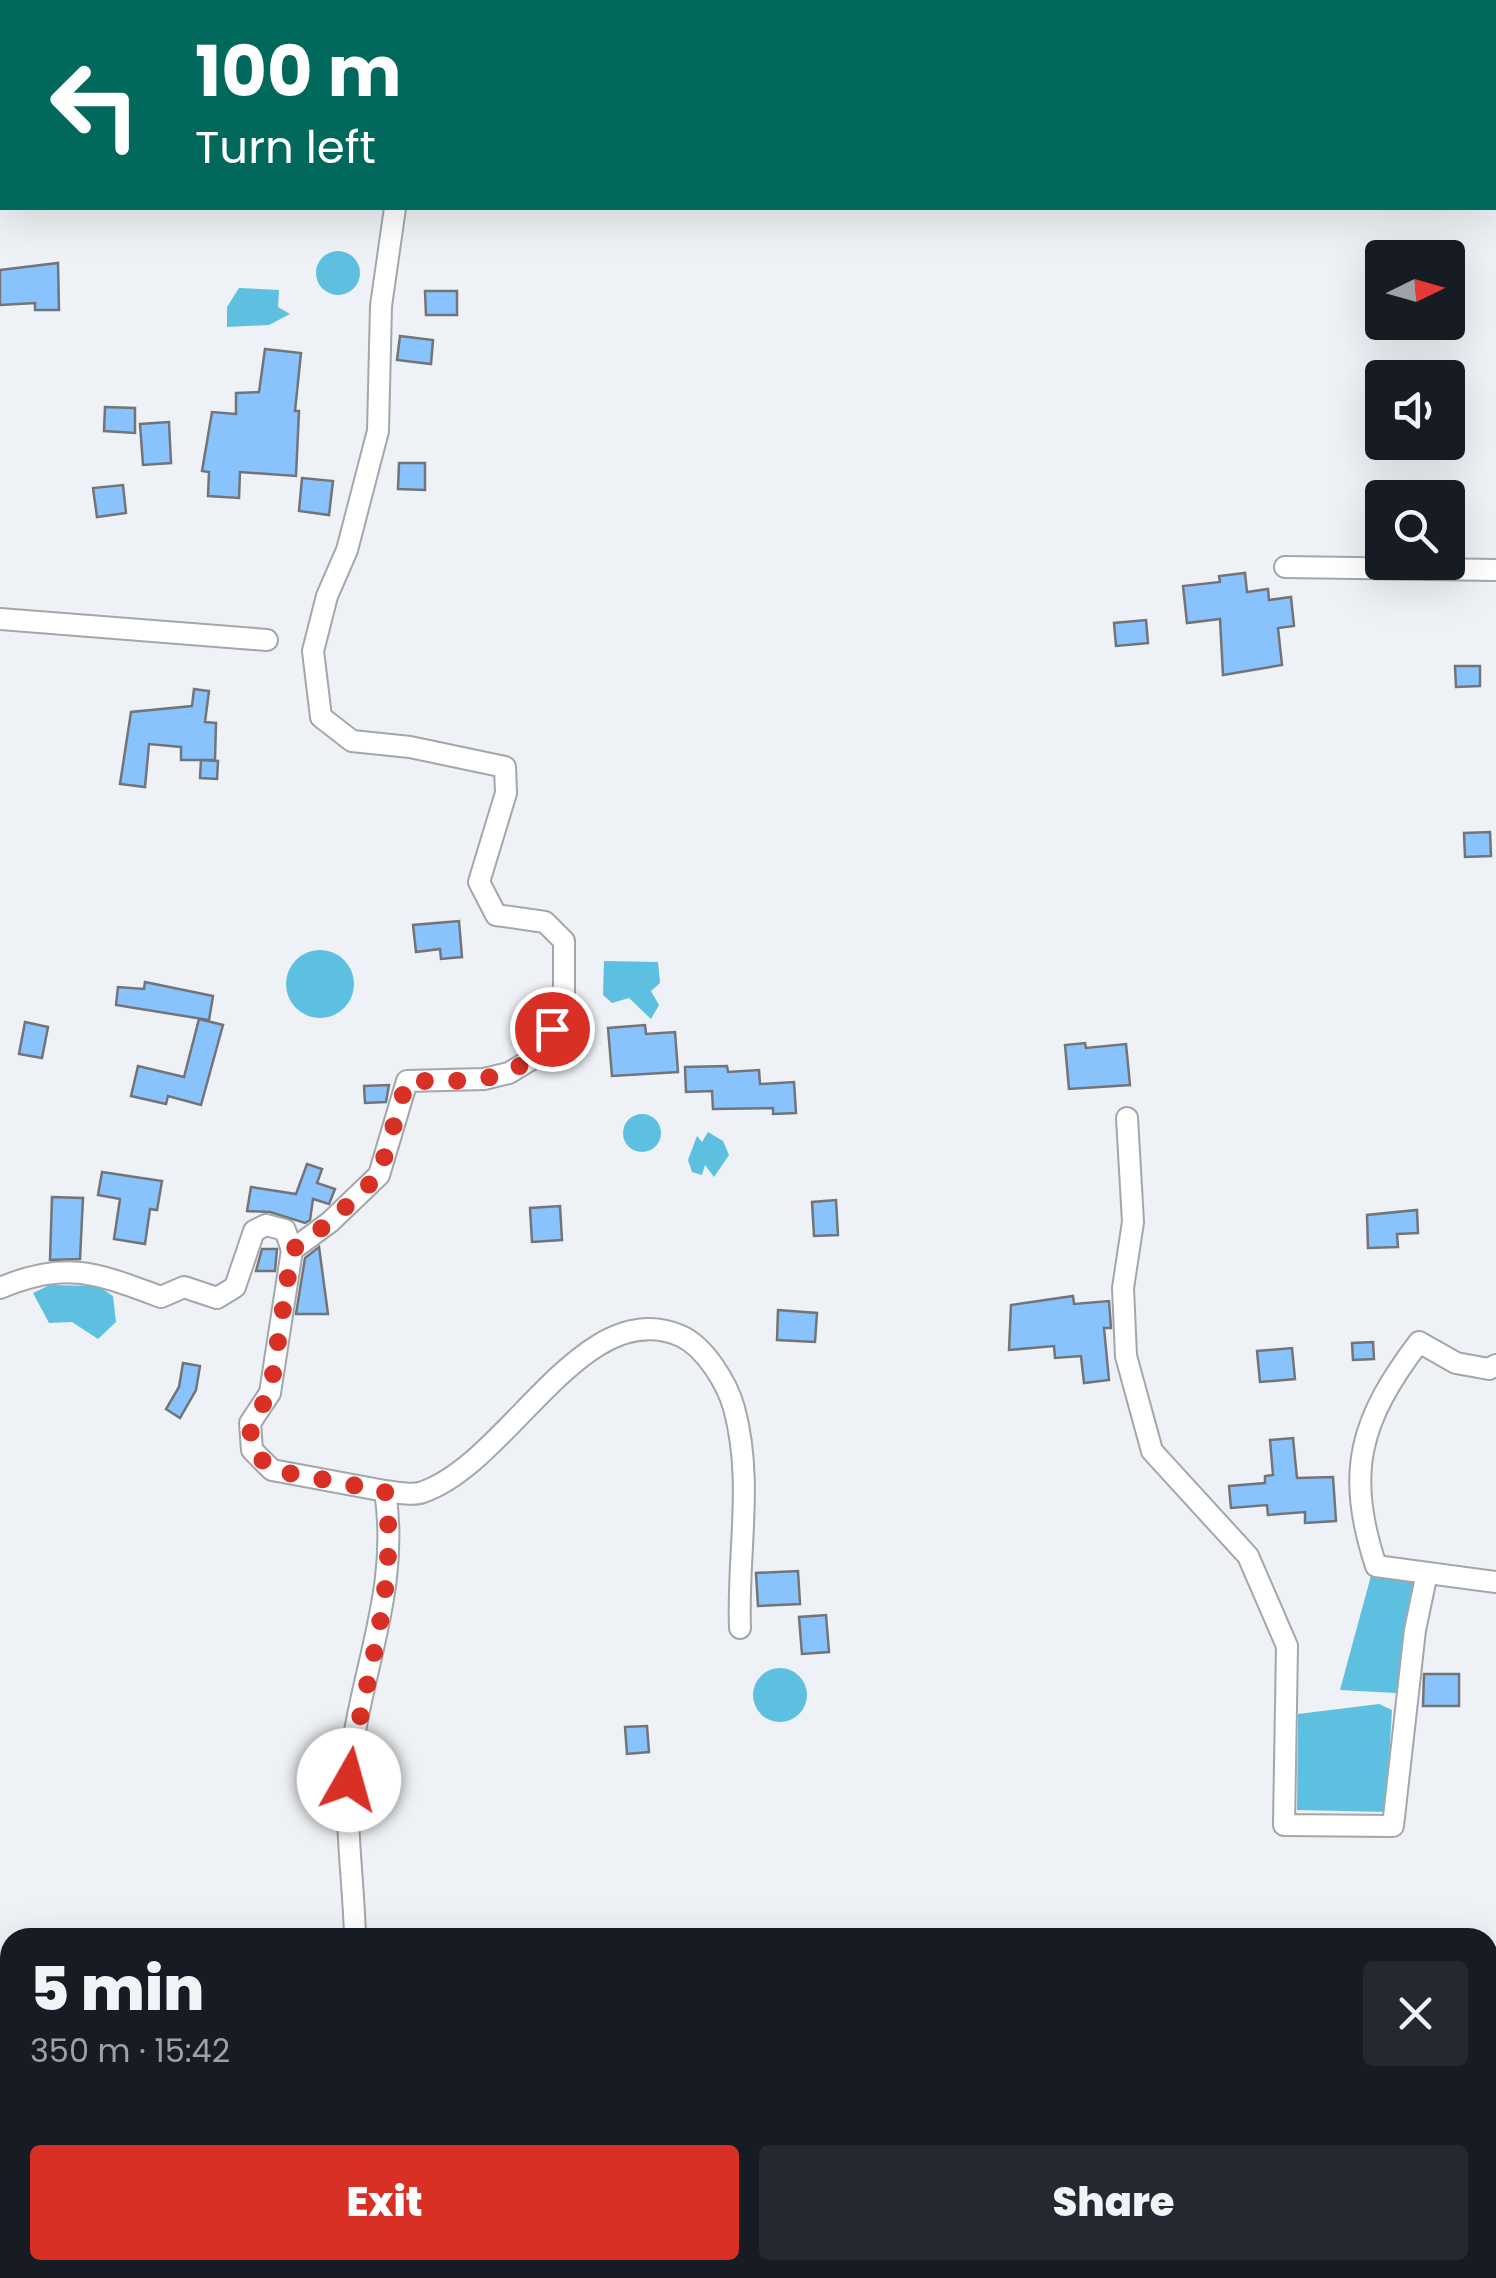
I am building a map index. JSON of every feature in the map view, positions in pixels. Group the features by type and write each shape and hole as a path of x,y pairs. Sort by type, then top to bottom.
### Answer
{"street":[{"path":"292,1250 330,1222 379,1175 407,1081 484,1079 509,1073 540,1054 564,1004 564,941 545,922 496,915 479,882 506,793 506,767 410,748 352,742 321,716 313,651 327,596 347,550 378,431 382,306 395,210"},
{"path":"1285,567 1496,570"},
{"path":"0,618 266,640"},
{"path":"1127,1118 1134,1222 1122,1288 1126,1356 1152,1451 1248,1556 1286,1646 1284,1825 1393,1826 1412,1646 1427,1573"},
{"path":"0,1288 31,1274 70,1270 161,1297 184,1286 218,1298 235,1286 254,1231 266,1225 285,1230 292,1250 270,1394 250,1423 252,1450 272,1470 421,1494 484,1455 575,1361 619,1330 659,1326 691,1340 715,1368 734,1407 747,1512 738,1591 740,1628"},
{"path":"1496,1366 1489,1370 1456,1363 1419,1342 1385,1387 1364,1436 1358,1491 1362,1523 1376,1566 1496,1582"},
{"path":"356,1928 349,1780 358,1707 388,1589 392,1532 385,1491"}],"water":[{"path":"338,251 354,257 360,273 354,289 338,295 322,289 316,273 322,257"},
{"path":"239,288 279,290 278,307 290,314 269,325 227,327 227,307"},
{"path":"320,950 333,952 344,960 352,971 352,997 344,1008 333,1016 320,1018 307,1016 296,1008 288,997 286,984 288,971 296,960 307,952"},
{"path":"604,961 658,962 660,983 651,991 659,1005 651,1019 629,998 612,1003 603,995"},
{"path":"642,1114 655,1120 661,1133 655,1146 642,1152 629,1146 623,1133 629,1120"},
{"path":"708,1132 723,1141 729,1155 714,1177 705,1165 702,1175 692,1172 688,1160 697,1136 702,1142"},
{"path":"50,1285 98,1286 113,1296 116,1322 98,1339 72,1322 49,1323 33,1293"},
{"path":"1372,1572 1415,1578 1396,1693 1340,1690"},
{"path":"780,1668 799,1676 807,1695 799,1714 780,1722 761,1714 753,1695 761,1676"},
{"path":"1379,1704 1392,1710 1386,1812 1297,1810 1298,1714"}],"building":[{"path":"58,263 59,310 35,310 35,303 0,305 0,270"},
{"path":"425,291 457,291 457,315 426,315"},
{"path":"400,336 433,340 431,364 397,360"},
{"path":"265,349 301,353 295,411 299,411 296,476 240,472 239,498 208,496 209,472 202,471 212,412 236,414 236,393 259,392"},
{"path":"105,407 135,408 135,433 104,431"},
{"path":"169,422 171,463 143,465 140,424"},
{"path":"399,463 425,463 425,490 398,489"},
{"path":"302,478 333,481 329,515 299,511"},
{"path":"123,485 126,513 97,517 93,488"},
{"path":"1245,573 1247,592 1268,589 1269,600 1291,597 1294,626 1278,628 1282,665 1223,675 1220,619 1187,623 1183,586 1220,582 1219,576"},
{"path":"1146,620 1148,643 1116,646 1114,623"},
{"path":"1455,666 1480,666 1480,686 1456,687"},
{"path":"194,689 209,691 205,722 216,723 215,760 181,760 181,747 149,744 145,787 120,784 131,712 192,706"},
{"path":"201,760 218,761 217,779 200,778"},
{"path":"1490,832 1491,856 1465,857 1464,833"},
{"path":"459,921 462,957 441,959 440,949 416,952 413,925"},
{"path":"145,982 213,996 209,1020 116,1005 118,987 144,989"},
{"path":"199,1019 223,1025 201,1105 168,1096 166,1104 131,1096 138,1066 184,1077"},
{"path":"25,1022 48,1027 42,1058 19,1054"},
{"path":"645,1025 646,1034 675,1032 678,1072 612,1076 608,1028"},
{"path":"1085,1043 1086,1048 1126,1044 1130,1085 1069,1089 1065,1045"},
{"path":"727,1066 728,1072 759,1070 760,1084 794,1082 796,1113 773,1114 773,1108 713,1109 712,1091 686,1092 685,1067"},
{"path":"389,1085 386,1102 365,1103 364,1086"},
{"path":"307,1164 322,1169 317,1183 335,1189 329,1204 313,1199 310,1220 305,1223 270,1212 247,1211 251,1187 296,1194"},
{"path":"102,1172 162,1181 157,1210 150,1209 145,1244 114,1239 120,1199 98,1195"},
{"path":"52,1197 83,1198 80,1259 50,1260"},
{"path":"836,1200 838,1235 814,1236 812,1202"},
{"path":"560,1206 562,1240 532,1242 530,1208"},
{"path":"1417,1210 1418,1233 1397,1234 1398,1247 1368,1248 1367,1215"},
{"path":"319,1247 328,1314 296,1314 305,1258"},
{"path":"262,1249 277,1249 275,1271 256,1271"},
{"path":"1073,1296 1074,1304 1109,1301 1111,1328 1104,1328 1109,1380 1084,1383 1081,1356 1055,1358 1054,1346 1009,1350 1011,1305"},
{"path":"778,1310 817,1313 815,1342 777,1340"},
{"path":"1373,1342 1374,1359 1353,1360 1352,1343"},
{"path":"1292,1348 1295,1379 1260,1382 1257,1351"},
{"path":"183,1363 200,1366 196,1390 180,1418 166,1409 179,1387"},
{"path":"1293,1438 1297,1478 1333,1477 1336,1521 1305,1523 1305,1512 1268,1515 1267,1505 1231,1508 1229,1486 1265,1483 1265,1476 1273,1475 1270,1440"},
{"path":"798,1571 800,1604 758,1606 756,1573"},
{"path":"826,1615 829,1652 802,1654 799,1617"},
{"path":"1424,1674 1459,1674 1459,1706 1423,1706"},
{"path":"647,1726 649,1752 627,1754 625,1727"}],"route":[{"path":"349,1780 358,1707 372,1668 388,1589 392,1532 385,1491 272,1470 252,1450 250,1423 270,1394 292,1250 330,1222 379,1175 407,1081 484,1079 509,1073 540,1054 552,1029"}]}
